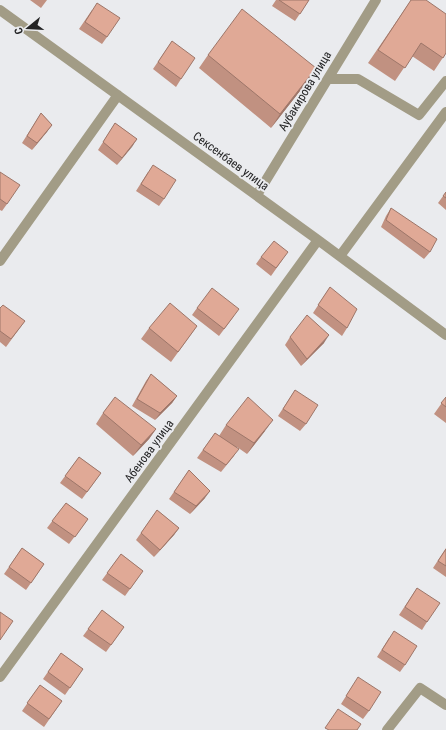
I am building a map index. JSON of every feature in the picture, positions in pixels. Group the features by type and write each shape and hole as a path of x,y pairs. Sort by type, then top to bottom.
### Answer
{"street":[{"name":"Аубакирова улица","path":"257,195 376,0"},
{"name":"Сексенбаев улица","path":"0,10 257,195 445,333"},
{"path":"328,79 358,79 419,116 446,81"},
{"path":"0,261 118,95"},
{"path":"340,256 446,112"},
{"name":"Абенова улица","path":"0,677 318,240"},
{"path":"387,730 420,688 446,705"}],"building":[{"path":"279,0 309,0 300,14"},
{"path":"411,0 426,0 446,14 446,53 443,58 421,43 405,68 378,50"},
{"path":"97,3 120,18 107,37 85,22"},
{"path":"242,9 316,68 280,114 208,55"},
{"path":"172,41 195,58 181,79 158,62"},
{"path":"41,113 52,125 37,143 27,136"},
{"path":"115,123 137,139 122,158 103,142"},
{"path":"153,165 176,180 164,199 141,184"},
{"path":"0,172 20,185 7,204 0,199"},
{"path":"391,208 437,239 430,252 386,220"},
{"path":"274,241 288,252 276,268 261,257"},
{"path":"330,287 357,309 347,328 318,305"},
{"path":"212,288 239,309 224,329 197,308"},
{"path":"170,303 197,326 178,352 149,328"},
{"path":"3,305 25,321 11,339 0,331 0,308"},
{"path":"307,315 329,335 307,359 290,337"},
{"path":"151,374 177,396 160,413 137,399"},
{"path":"295,390 318,405 306,424 283,409"},
{"path":"115,397 156,429 141,445 103,413"},
{"path":"248,397 273,420 254,443 226,425"},
{"path":"446,397 446,407 441,403"},
{"path":"215,433 239,449 226,465 203,450"},
{"path":"79,457 101,473 87,492 65,476"},
{"path":"189,470 210,491 196,506 174,492"},
{"path":"66,503 88,519 75,537 52,521"},
{"path":"157,510 179,528 160,550 141,533"},
{"path":"22,548 44,564 31,583 9,567"},
{"path":"446,549 446,566 438,561"},
{"path":"121,554 143,571 130,589 107,573"},
{"path":"417,588 440,603 427,622 405,607"},
{"path":"102,610 124,627 111,645 88,629"},
{"path":"0,612 13,621 0,640"},
{"path":"394,631 417,646 405,665 382,650"},
{"path":"61,653 83,669 70,688 48,672"},
{"path":"358,677 381,692 369,711 346,696"},
{"path":"40,685 62,701 49,719 27,703"},
{"path":"338,709 361,724 357,730 329,730 325,728"}]}
